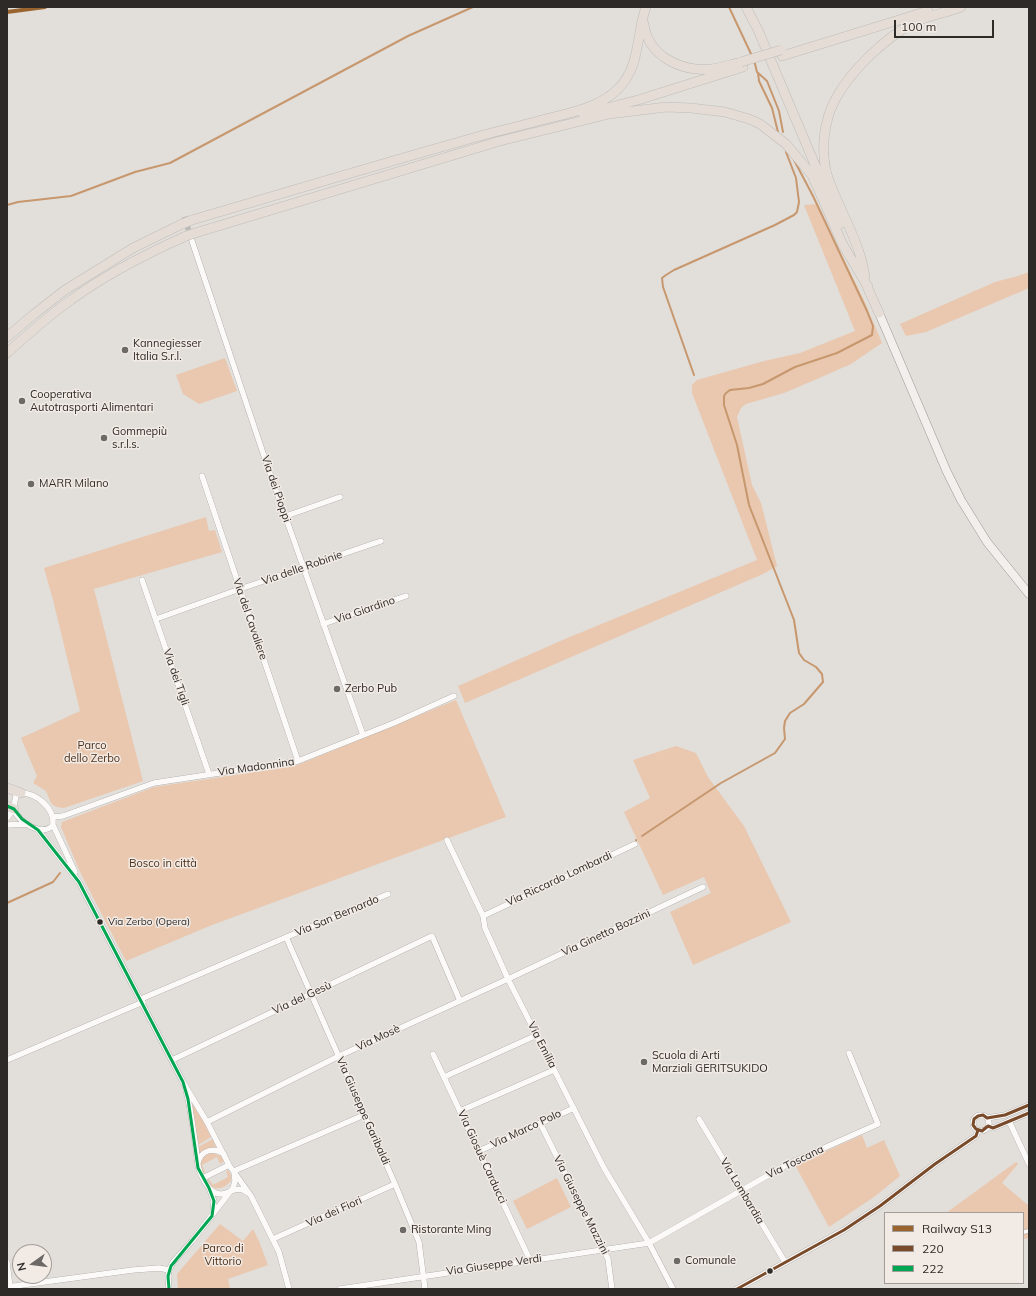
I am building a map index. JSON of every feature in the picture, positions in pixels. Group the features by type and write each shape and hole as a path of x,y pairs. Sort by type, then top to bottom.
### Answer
{"highway":[{"path":"746,7 761,38 879,313"},
{"path":"499,136 638,100 781,53 808,48 943,7"},
{"path":"868,287 859,252 830,183 826,169 824,140 830,110 835,99 845,85 859,68 884,43 915,22 961,7"},
{"path":"645,11 645,33 648,41 653,48 672,62 690,68 703,69 742,65"},
{"path":"7,353 71,300 119,270 191,237 584,109 596,103 613,93 625,81 638,51 645,11"},
{"path":"7,338 65,290 132,248 192,220 445,146 609,114 666,108 714,110 749,119 760,124 786,144 812,175 843,244 868,287"},
{"path":"7,788 21,792"}],"main road":[{"path":"879,313 960,500 987,542 1029,594"}],"street":[{"name":"Via dei Pioppi","path":"191,237 323,624 363,735"},
{"name":"Via del Cavaliere","path":"202,476 298,761"},
{"path":"286,516 340,497"},
{"name":"Via delle Robinie","path":"156,619 381,541"},
{"name":"Via dei Tigli","path":"142,580 209,774"},
{"name":"Via Giardino","path":"323,624 406,596"},
{"name":"Via Madonnina","path":"53,817 63,816 154,783 298,761 394,723 454,696"},
{"path":"7,818 15,798 21,792 30,794 43,802 49,809 53,817 52,825 79,882 183,1082 207,1122 224,1155 251,1196 273,1239 279,1252 289,1289"},
{"path":"11,807 27,824 38,830 43,831 52,825"},
{"path":"7,825 27,824"},
{"path":"38,830 79,882"},
{"name":"Via Emilia","path":"446,840 483,916 485,928 508,979 554,1070 604,1168 649,1243 673,1289"},
{"name":"Via Riccardo Lombardi","path":"483,916 635,844"},
{"name":"Via Ginetto Bozzini","path":"508,979 703,886"},
{"name":"Via San Bernardo","path":"7,1060 286,937 388,894"},
{"name":"Via del Gesù","path":"172,1060 432,936 460,1000"},
{"name":"Via Giuseppe Garibaldi","path":"286,937 419,1242 425,1289"},
{"name":"Via Mosè","path":"207,1122 339,1056 508,979"},
{"path":"444,1077 537,1035"},
{"name":"Via Toscana","path":"649,1243 788,1164 878,1124 849,1053"},
{"name":"Via Giosuè Carducci","path":"433,1054 530,1260"},
{"path":"460,1111 554,1070"},
{"path":"183,1082 188,1099 198,1168 209,1188 214,1204 212,1216"},
{"path":"978,1130 973,1124 975,1118 981,1115 987,1118 1006,1114 1029,1105"},
{"name":"Via Marco Polo","path":"479,1151 574,1108"},
{"path":"988,1126 993,1128 1029,1113"},
{"path":"234,1171 364,1115"},
{"path":"987,1118 989,1123 988,1126"},
{"name":"Via Lombardia","path":"699,1119 785,1262"},
{"path":"1009,1121 1029,1164"},
{"name":"Via Giuseppe Mazzini","path":"540,1123 608,1259 612,1289"},
{"path":"978,1130 983,1130 988,1126"},
{"path":"737,1289 844,1230 880,1206 935,1164 976,1136 978,1130"},
{"path":"198,1164 200,1157 207,1151 216,1150 224,1155"},
{"path":"203,1178 230,1164"},
{"path":"169,1289 169,1270 173,1262 212,1216 235,1184 234,1171"},
{"name":"Via dei Fiori","path":"273,1239 395,1184"},
{"path":"209,1188 218,1194 225,1194 240,1189 246,1191 251,1196"},
{"name":"Via Giuseppe Verdi","path":"340,1289 649,1243"},
{"path":"7,1262 9,1287 133,1270 159,1268 169,1270"}],"green space":[{"path":"817,204 864,300 882,343 851,364 784,393 746,404 741,408 737,417 752,485 761,503 777,566 763,574 465,703 458,686 565,639 757,560 692,393 692,385 697,380 764,361 800,353 855,331 804,205"},
{"path":"1029,272 1029,288 926,332 906,336 900,324 995,282"},
{"path":"225,358 237,391 199,404 183,394 176,375"},
{"name":"Parco dello Zerbo","path":"206,517 209,531 215,530 222,552 94,589 143,781 64,808 53,805 46,791 33,783 37,776 21,738 80,711 44,568"},
{"name":"Bosco in città","path":"456,700 506,817 212,925 126,961 81,874 61,827 62,822 154,787 295,766"},
{"path":"676,746 696,753 708,777 744,826 791,922 693,965 670,912 711,893 704,877 663,895 624,812 650,798 633,760"},
{"path":"193,1104 197,1108 211,1137 198,1145 192,1107"},
{"path":"862,1135 867,1148 884,1140 900,1176 874,1197 829,1227 795,1165"},
{"path":"213,1139 216,1148 208,1148 199,1154 198,1147"},
{"path":"212,1153 221,1156 224,1161 220,1164 217,1157 202,1165 205,1172 203,1174 201,1164 203,1158"},
{"path":"1016,1162 1018,1164 1002,1183 1029,1206 1029,1238 1024,1239 1024,1212 947,1212"},
{"path":"228,1170 231,1175 231,1181 229,1183 224,1187 219,1188 211,1186 208,1180 209,1179 213,1185 228,1177 226,1171"},
{"path":"557,1178 571,1207 527,1229 513,1201"},
{"name":"Parco di Vittorio","path":"220,1224 243,1241 253,1229 268,1265 228,1279 230,1289 178,1289 177,1274"}],"waterway":[{"path":"7,205 18,202 71,196 135,172 170,163 408,36 473,7"},
{"path":"729,7 752,56"},
{"path":"754,60 757,72 767,81 779,111 783,132"},
{"path":"758,73 759,81 772,108 778,132"},
{"path":"694,375 663,287 662,278 674,270 775,225 797,212 799,202 796,178 786,152"},
{"path":"642,836 721,783 775,753 785,739 785,721 790,713 804,704 823,682 822,674 816,667 804,660 799,653 794,620 749,505 737,445 724,405 724,396 730,390 749,388 763,384 795,367 837,353 872,335 873,326 867,311 813,196 794,160"},
{"path":"7,903 53,882 60,873"}],"tunnel":[{"path":"184,217 191,237"}],"rail line":[{"name":"S13","path":"7,12 45,7"}],"transit line":[{"name":"222","path":"7,806 14,809 22,819 38,830 79,882 183,1082 188,1099 198,1168 214,1201 212,1216 171,1266 168,1276 169,1289"},
{"name":"220","path":"1029,1105 1005,1115 987,1118 983,1115 978,1116 974,1119 973,1125 976,1129 982,1131 988,1126 993,1128 1029,1113"},
{"name":"220","path":"737,1289 844,1230 880,1206 935,1164 976,1136 978,1130"}],"place":[{"name":"Kannegiesser Italia S.r.l.","path":"125,350"},
{"name":"Cooperativa Autotrasporti Alimentari","path":"22,401"},
{"name":"Gommepiù s.r.l.s.","path":"104,438"},
{"name":"MARR Milano","path":"31,484"},
{"name":"Zerbo Pub","path":"337,689"},
{"name":"Via Zerbo (Opera)","path":"100,922"},
{"name":"Scuola di Arti Marziali GERITSUKIDO","path":"644,1062"},
{"name":"Ristorante Ming","path":"403,1230"},
{"name":"Comunale","path":"677,1261"}]}
